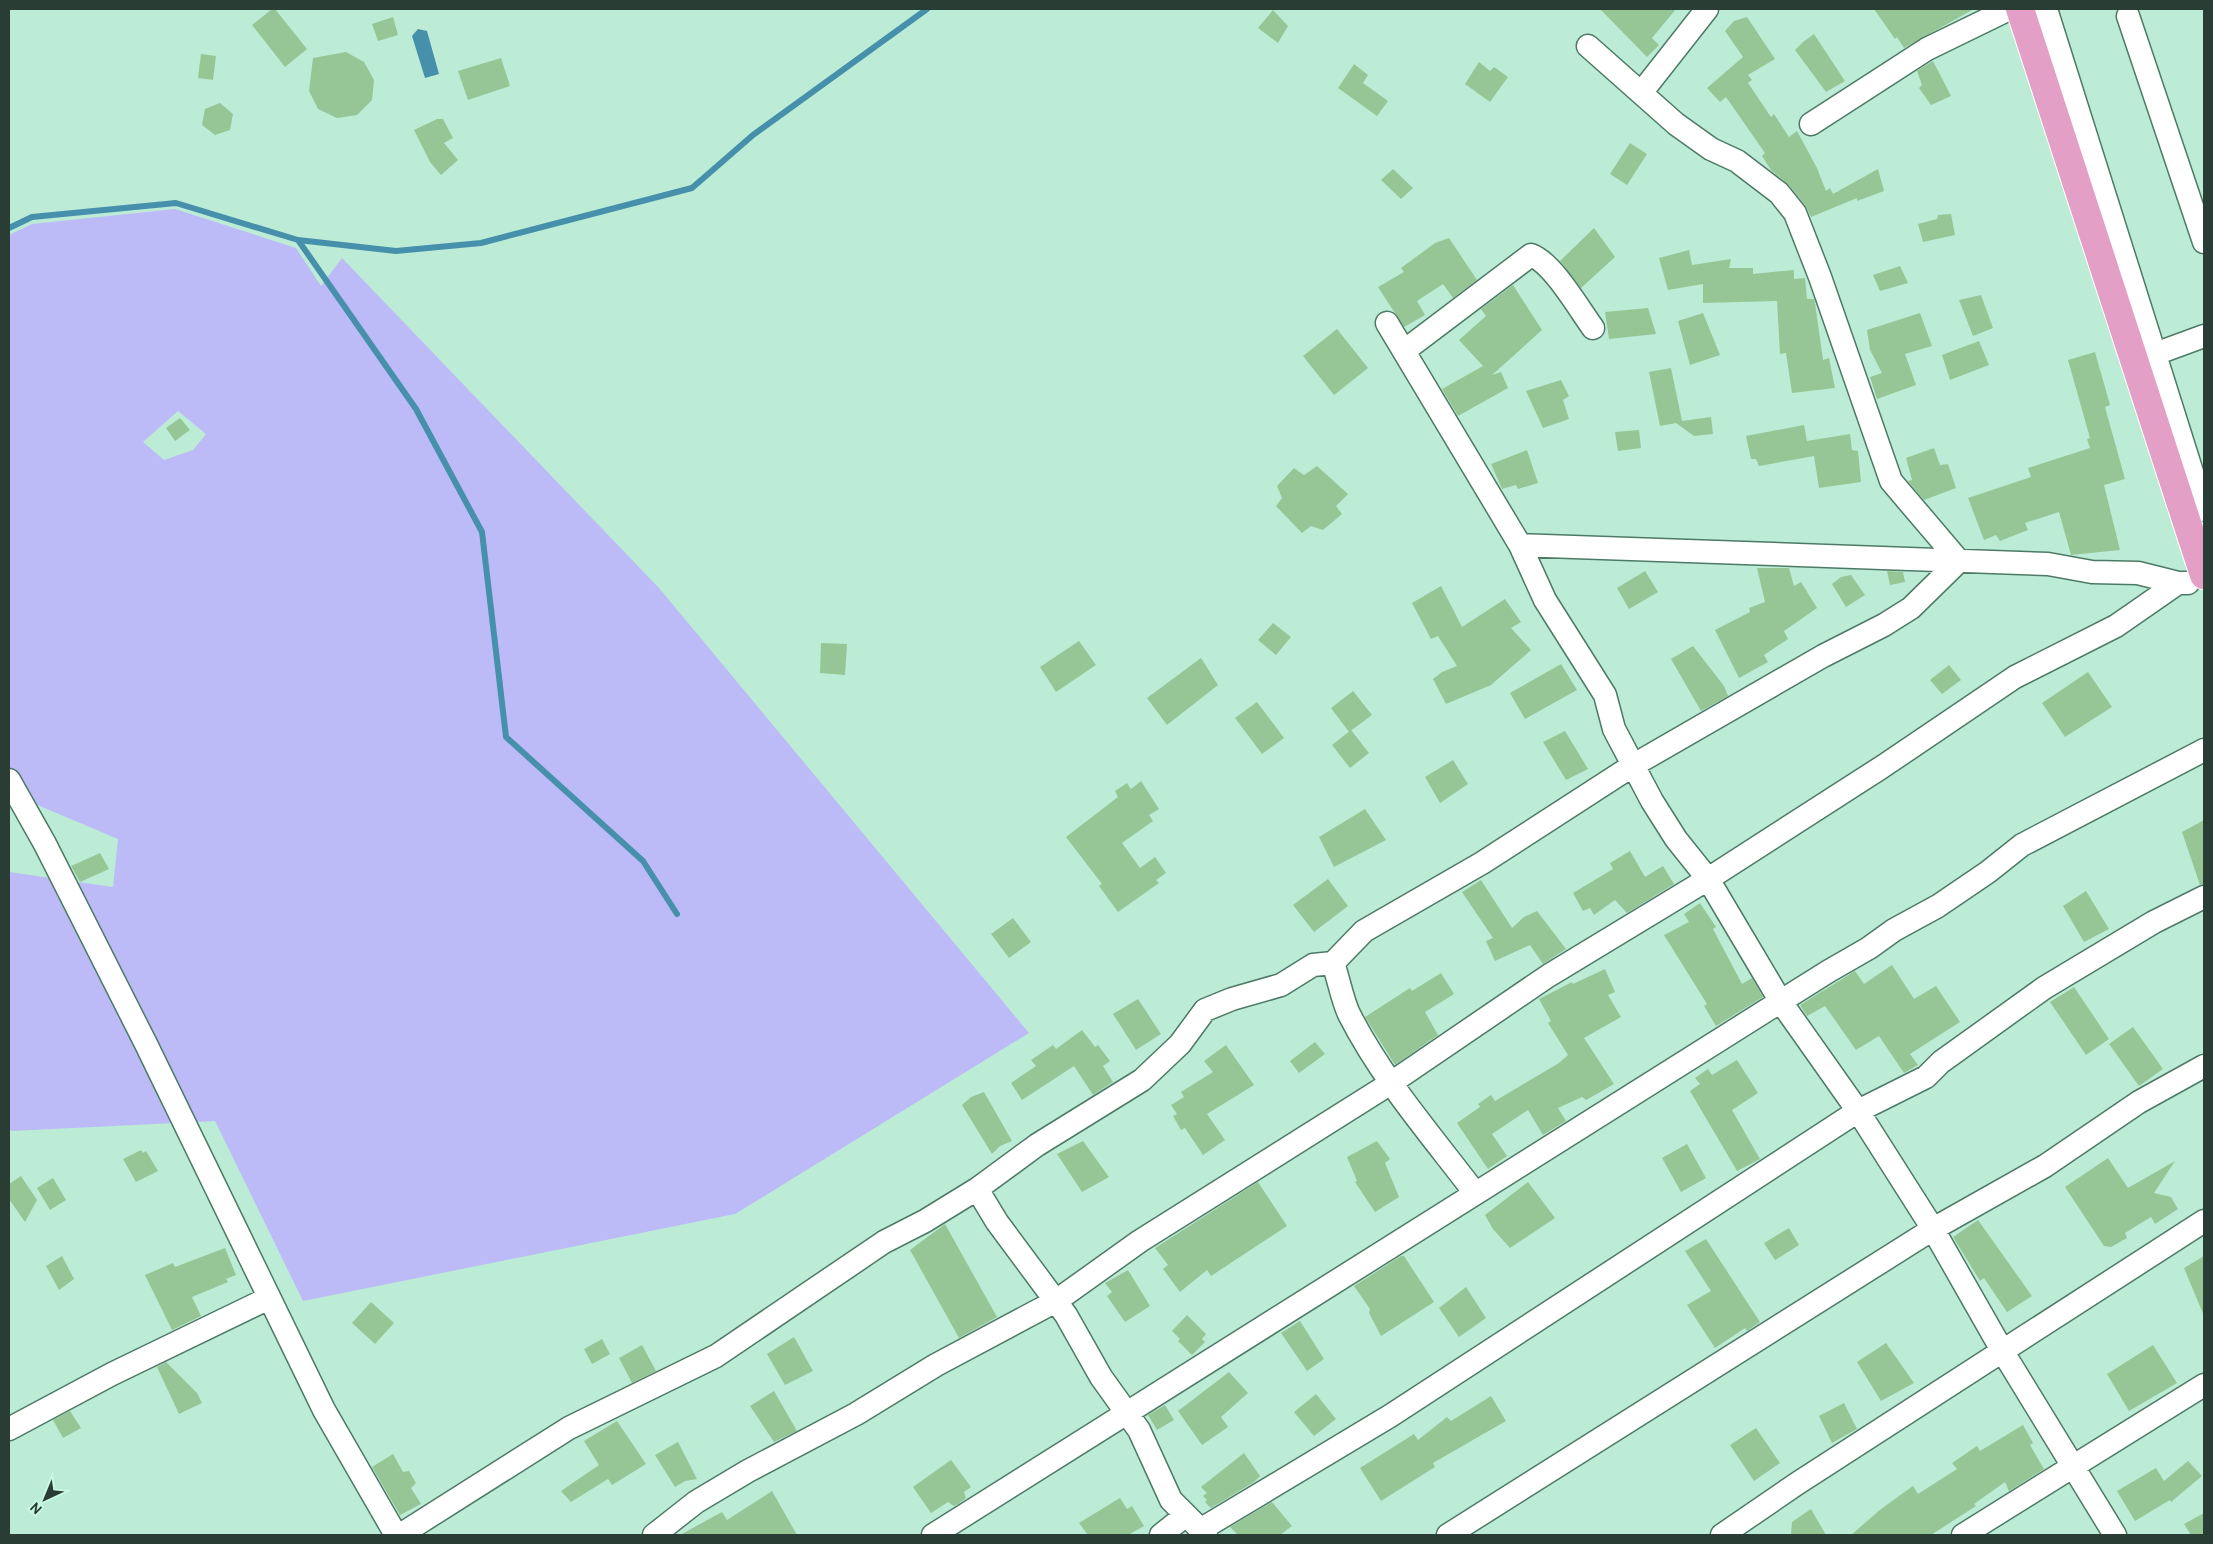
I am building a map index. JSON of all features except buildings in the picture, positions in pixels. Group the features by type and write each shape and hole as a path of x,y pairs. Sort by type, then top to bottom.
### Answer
{"highway":[{"path":"2020,9 2204,574"}],"street":[{"path":"1641,94 1706,9"},
{"path":"1811,124 1927,49 2009,9"},
{"path":"2046,9 2204,510"},
{"path":"2128,16 2204,242"},
{"path":"1588,46 1683,129 1711,149 1737,160 1779,193 1795,212 1820,277 1891,481 1959,561"},
{"path":"1404,351 1531,255 1540,259 1545,264 1593,328"},
{"path":"1387,324 1520,545 1545,600 1605,695 1614,729 1632,766 1676,839 1708,880 1781,1002 1858,1111 1932,1229 2003,1352 2116,1535"},
{"path":"2155,354 2204,336"},
{"path":"1520,545 2048,564 2092,572 2138,573 2178,583 2204,583"},
{"path":"400,1535 569,1428 716,1356 884,1242 925,1221 977,1189 1037,1146 1142,1080 1180,1044 1205,1010 1232,999 1281,985 1314,965 1333,963 1364,931 1482,863 1632,766 1823,656 1884,625 1911,608 1959,561"},
{"path":"654,1535 696,1502 748,1471 856,1414 936,1365 1056,1301 1140,1241 1391,1083 1548,976 1708,880 2015,677 2116,626 2178,583"},
{"path":"933,1535 1475,1193 1869,948 1894,930 1938,906 1988,872 2022,845 2204,750"},
{"path":"9,780 45,844 146,1044 324,1410 396,1535"},
{"path":"1161,1535 1197,1527 1396,1413 1858,1111 1926,1078 1941,1062 2044,988 2154,922 2204,897"},
{"path":"1333,963 1348,1012 1391,1083 1475,1193"},
{"path":"1448,1535 1932,1229 2045,1166 2139,1102 2204,1066"},
{"path":"977,1189 997,1222 1066,1315 1101,1377 1139,1430 1171,1500 1197,1527"},
{"path":"1722,1535 1798,1483 2003,1352 2056,1315 2204,1220"},
{"path":"9,1429 112,1374 270,1298"},
{"path":"1963,1535 2204,1386"}],"shaded area":[{"path":"418,29 427,31 439,74 425,78 412,36"},
{"path":"175,209 296,248 321,286 342,258 659,588 1029,1033 735,1214 303,1301 215,1121 12,1131 9,1129 9,872 113,887 118,839 9,793 9,235 32,224","holes":["178,411 206,434 193,450 164,460 143,442"]}],"waterway":[{"path":"677,914 643,861 506,737 482,532 416,409 298,240 396,251 481,243 692,188 753,135 927,9"},
{"path":"9,228 32,217 176,203 298,240"}]}
